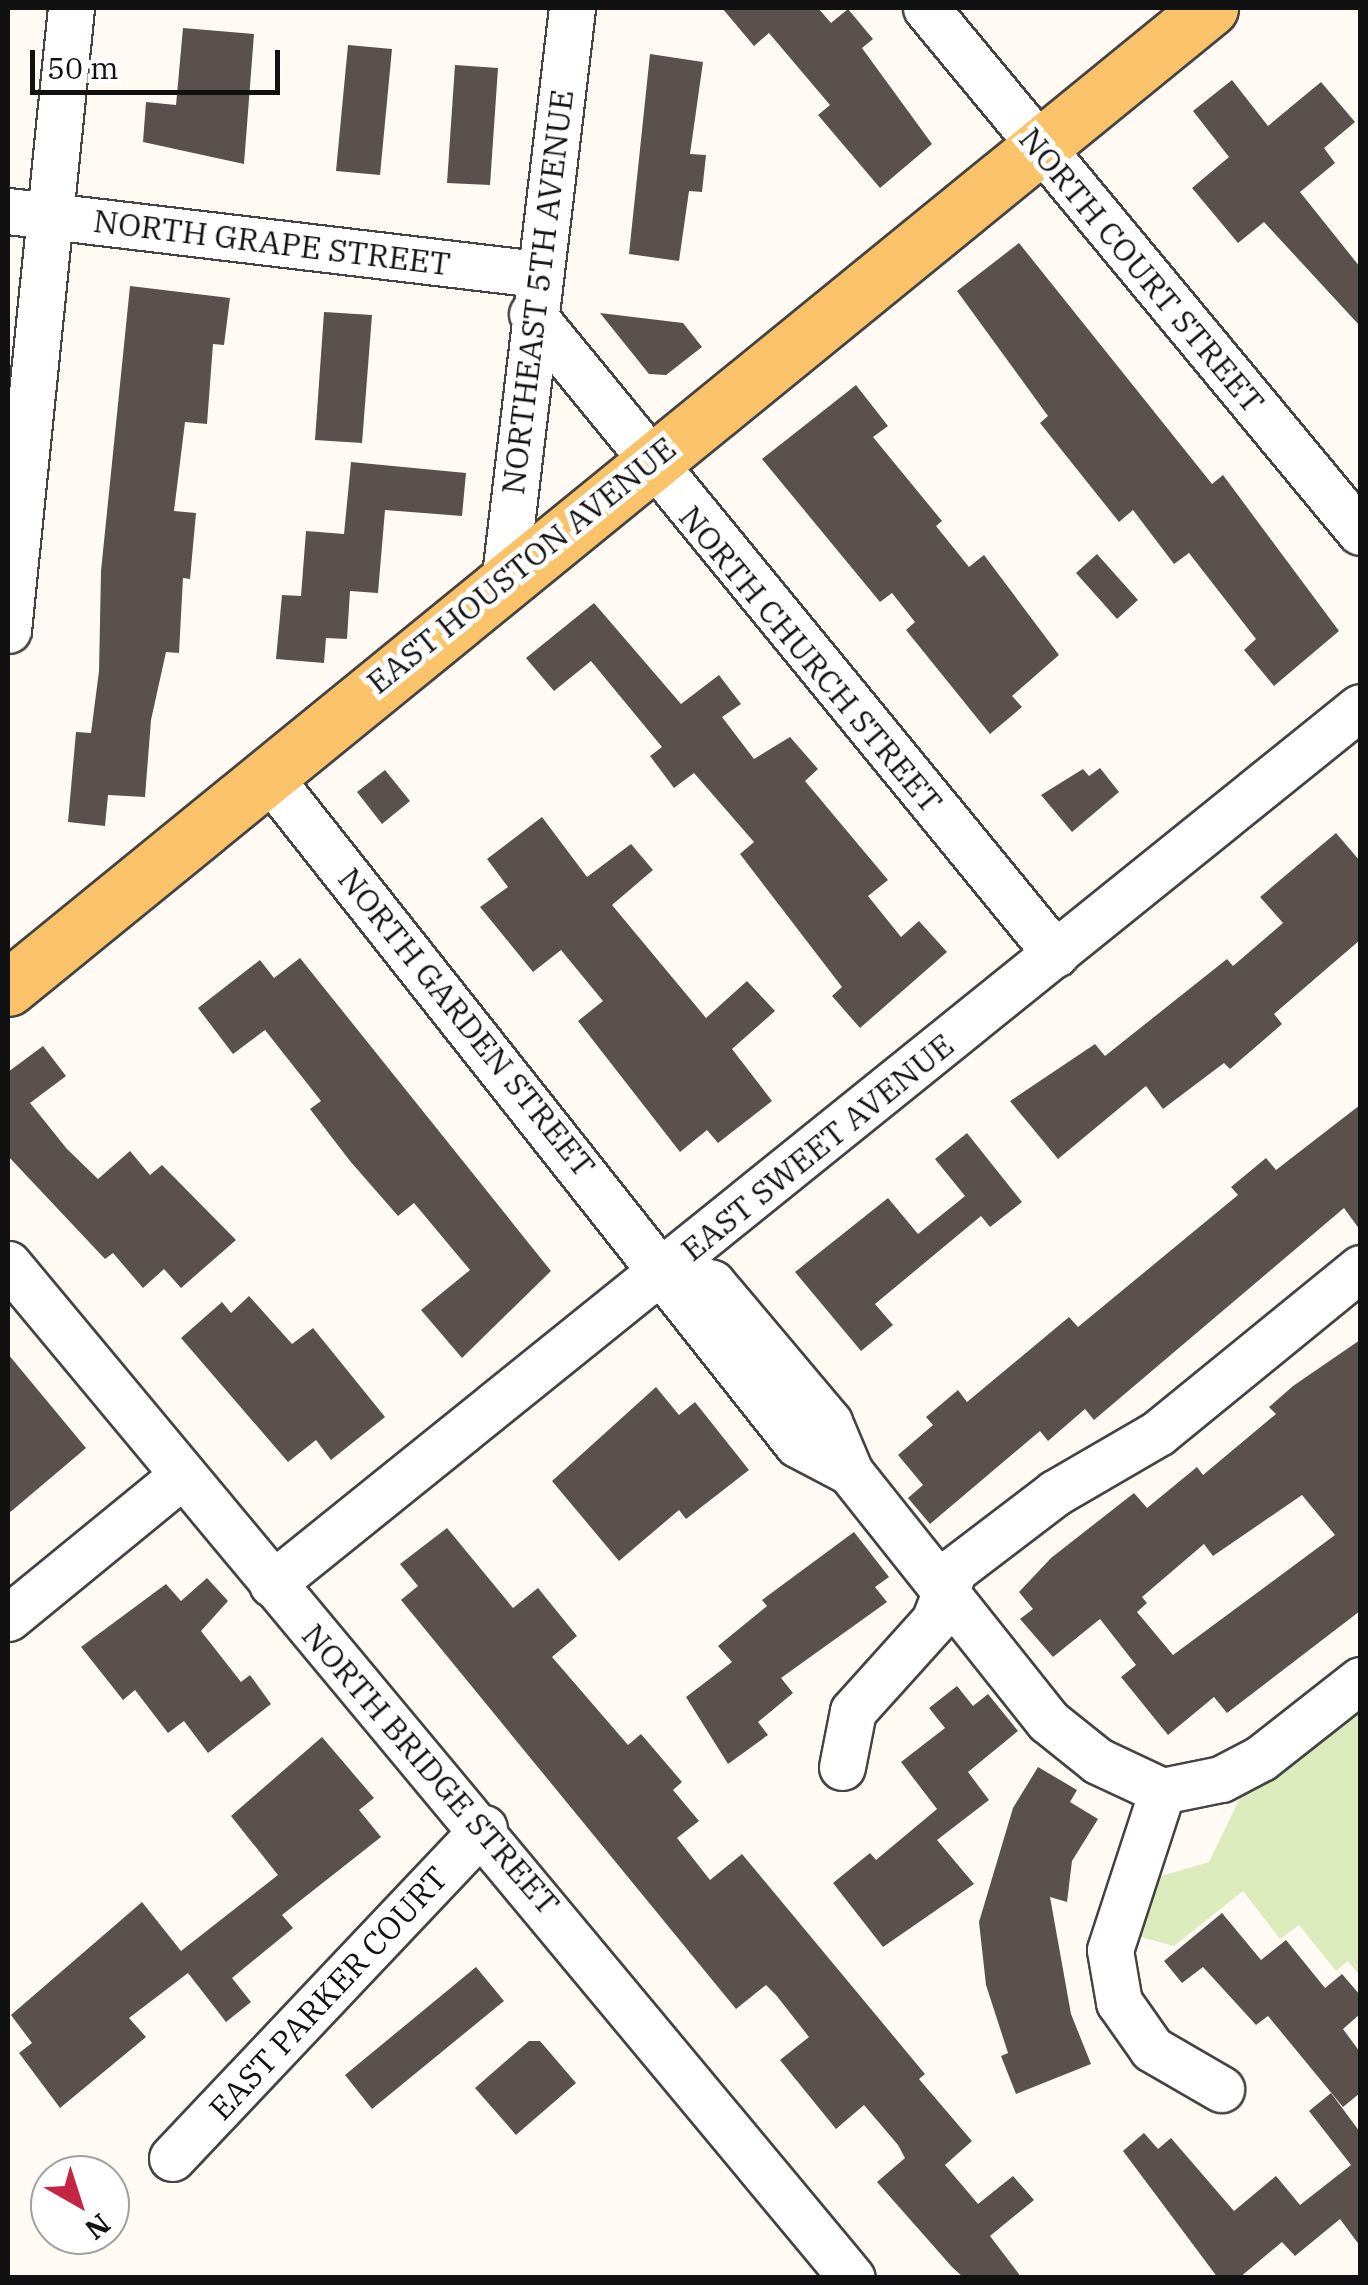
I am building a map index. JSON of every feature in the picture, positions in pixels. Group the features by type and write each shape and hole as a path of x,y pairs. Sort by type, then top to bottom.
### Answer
{"main road":[{"name":"EAST HOUSTON AVENUE","path":"8,988 505,576 1210,8"}],"street":[{"path":"8,630 71,8"},
{"name":"NORTHEAST 5TH AVENUE","path":"505,576 535,294 572,8"},
{"name":"NORTH COURT STREET","path":"926,8 1360,532"},
{"name":"NORTH GRAPE STREET","path":"8,211 535,294"},
{"name":"NORTH CHURCH STREET","path":"535,294 648,462 1056,954"},
{"name":"EAST SWEET AVENUE","path":"272,1584 1360,707"},
{"name":"NORTH GARDEN STREET","path":"267,774 666,1269"},
{"name":"NORTH BRIDGE STREET","path":"8,1264 272,1584 484,1828 852,2278"},
{"path":"842,1767 852,1711 934,1620 954,1570 1055,1493 1158,1433 1360,1268"},
{"path":"666,1269 712,1283 830,1422 850,1472 1048,1721 1098,1761 1162,1791 1221,1779 1261,1758 1360,1680"},
{"path":"8,1618 183,1475"},
{"path":"1162,1791 1110,1950 1118,2002 1152,2050 1221,2089"},
{"name":"EAST PARKER COURT","path":"172,2158 484,1828"}],"green space":[{"path":"1360,1702 1360,1976 1348,1961 1336,1971 1299,1925 1280,1939 1243,1891 1174,1946 1133,1935 1154,1878 1209,1862 1240,1798"}],"building":[{"path":"722,8 818,8 831,23 848,9 873,39 862,48 932,144 880,188 818,115 830,105 769,33 754,46"},
{"path":"183,28 254,34 244,164 143,142 146,102 176,105"},
{"path":"348,45 392,49 380,175 336,171"},
{"path":"650,54 703,62 690,154 706,155 702,192 689,191 679,261 629,254"},
{"path":"455,65 498,68 490,185 447,183"},
{"path":"1232,80 1268,126 1321,82 1355,122 1324,148 1335,163 1300,192 1360,267 1360,326 1264,222 1238,243 1192,188 1229,157 1193,111"},
{"path":"1019,243 1212,484 1223,475 1339,631 1274,686 1244,650 1256,639 1189,553 1174,564 1133,510 1119,522 1040,423 1048,416 957,291"},
{"path":"130,286 230,298 224,345 213,344 207,424 185,422 174,511 196,513 190,579 183,578 179,653 166,652 151,720 145,797 108,795 105,826 68,822 76,732 91,733 99,671 101,571"},
{"path":"324,312 372,315 362,443 315,440"},
{"path":"600,313 683,323 702,347 666,375 649,374"},
{"path":"856,385 888,426 873,437 942,521 936,526 969,567 984,555 1059,655 1012,696 1022,707 990,734 906,630 915,622 892,593 880,602 762,459"},
{"path":"351,462 466,473 462,516 385,510 378,593 350,591 347,639 326,638 324,663 276,659 282,595 301,596 306,531 344,534"},
{"path":"1097,554 1138,600 1117,619 1076,573"},
{"path":"594,603 681,704 719,675 741,704 722,717 754,759 790,737 818,769 805,781 888,880 868,896 901,937 919,921 947,952 860,1028 832,996 842,987 740,854 754,842 694,773 674,788 650,756 662,747 591,661 554,691 526,658"},
{"path":"1100,768 1119,792 1072,832 1041,795 1083,769 1089,776"},
{"path":"385,770 410,801 382,824 357,792"},
{"path":"542,817 587,877 631,844 653,870 612,905 706,1018 747,981 775,1011 732,1049 772,1101 718,1143 707,1130 680,1152 578,1021 603,1001 561,950 533,972 480,907 508,887 487,859"},
{"path":"1336,833 1360,861 1360,940 1274,1014 1282,1024 1230,1069 1224,1063 1163,1109 1146,1086 1058,1159 1010,1101 1095,1044 1105,1056 1227,959 1233,966 1283,923 1260,897"},
{"path":"300,958 551,1271 462,1358 421,1310 470,1270 414,1203 398,1216 350,1161 310,1109 321,1101 265,1030 233,1054 198,1008 260,960 274,978"},
{"path":"43,1046 66,1076 30,1103 67,1149 98,1179 130,1151 150,1175 162,1165 236,1240 181,1288 164,1269 143,1288 113,1253 105,1259 8,1156 8,1072"},
{"path":"1360,1105 1360,1230 1344,1208 1094,1420 1085,1409 1048,1441 1040,1431 930,1524 908,1498 923,1485 898,1455 933,1425 926,1417 958,1390 967,1402 1069,1317 1078,1327 1238,1195 1231,1187 1266,1158 1276,1170"},
{"path":"967,1133 1022,1202 990,1227 981,1216 875,1304 893,1325 861,1351 795,1272 888,1198 918,1234 965,1196 935,1159"},
{"path":"249,1296 292,1344 313,1328 385,1417 331,1460 316,1440 288,1462 181,1338 222,1302 231,1313"},
{"path":"1360,1340 1360,1611 1227,1713 1214,1697 1168,1735 1121,1677 1136,1665 1100,1619 1053,1657 1020,1619 1033,1609 1019,1592 1051,1558 1134,1493 1147,1508 1197,1467 1203,1475 1276,1414 1269,1407","holes":["1302,1495 1335,1535 1173,1655 1137,1612 1147,1603 1142,1597 1204,1544 1213,1556"]},
{"path":"8,1354 86,1448 8,1514"},
{"path":"656,1387 679,1415 695,1402 749,1470 686,1519 679,1510 619,1561 552,1481"},
{"path":"447,1528 513,1608 538,1588 577,1636 552,1657 628,1745 641,1734 682,1782 673,1790 699,1821 677,1838 710,1880 742,1854 925,2074 919,2079 972,2141 945,2165 978,2204 1013,2176 1034,2200 990,2236 1022,2278 964,2278 952,2267 877,2182 905,2158 898,2145 864,2105 836,2129 780,2060 809,2037 776,1995 766,1985 736,2009 401,1600 418,1586 400,1564"},
{"path":"854,1532 889,1577 875,1587 887,1602 781,1678 793,1693 758,1722 768,1735 728,1764 686,1697 732,1662 718,1646 767,1606 762,1600"},
{"path":"207,1578 228,1601 201,1631 241,1682 250,1675 271,1704 208,1753 184,1721 168,1733 135,1690 123,1700 81,1647 166,1584 181,1601"},
{"path":"957,1686 973,1706 988,1694 1018,1731 968,1772 989,1800 937,1840 974,1884 883,1947 833,1883 870,1853 876,1860 937,1809 901,1762 945,1728 929,1708"},
{"path":"322,1737 374,1798 359,1810 381,1837 282,1915 293,1928 232,1978 251,2002 226,2022 188,1973 129,2018 146,2037 60,2108 19,2053 32,2043 11,2015 142,1902 181,1951 278,1875 231,1816"},
{"path":"1038,1767 1077,1790 1070,1802 1098,1819 1072,1861 1067,1902 1050,1897 1071,2014 1091,2064 1016,2094 1001,2056 1008,2053 986,1985 979,1922 1013,1808"},
{"path":"1222,1913 1261,1960 1286,1940 1325,1988 1342,1974 1360,1995 1360,2014 1343,2029 1360,2052 1360,2093 1343,2107 1268,2016 1256,2025 1203,1967 1182,1983 1164,1961"},
{"path":"476,1967 504,2001 372,2109 345,2075"},
{"path":"529,2041 540,2041 576,2083 516,2135 475,2088"},
{"path":"1331,2093 1360,2132 1360,2246 1340,2219 1295,2256 1282,2242 1239,2278 1218,2278 1123,2151 1144,2133 1158,2149 1171,2138 1234,2211 1276,2176 1300,2205 1351,2165 1309,2111"}]}
